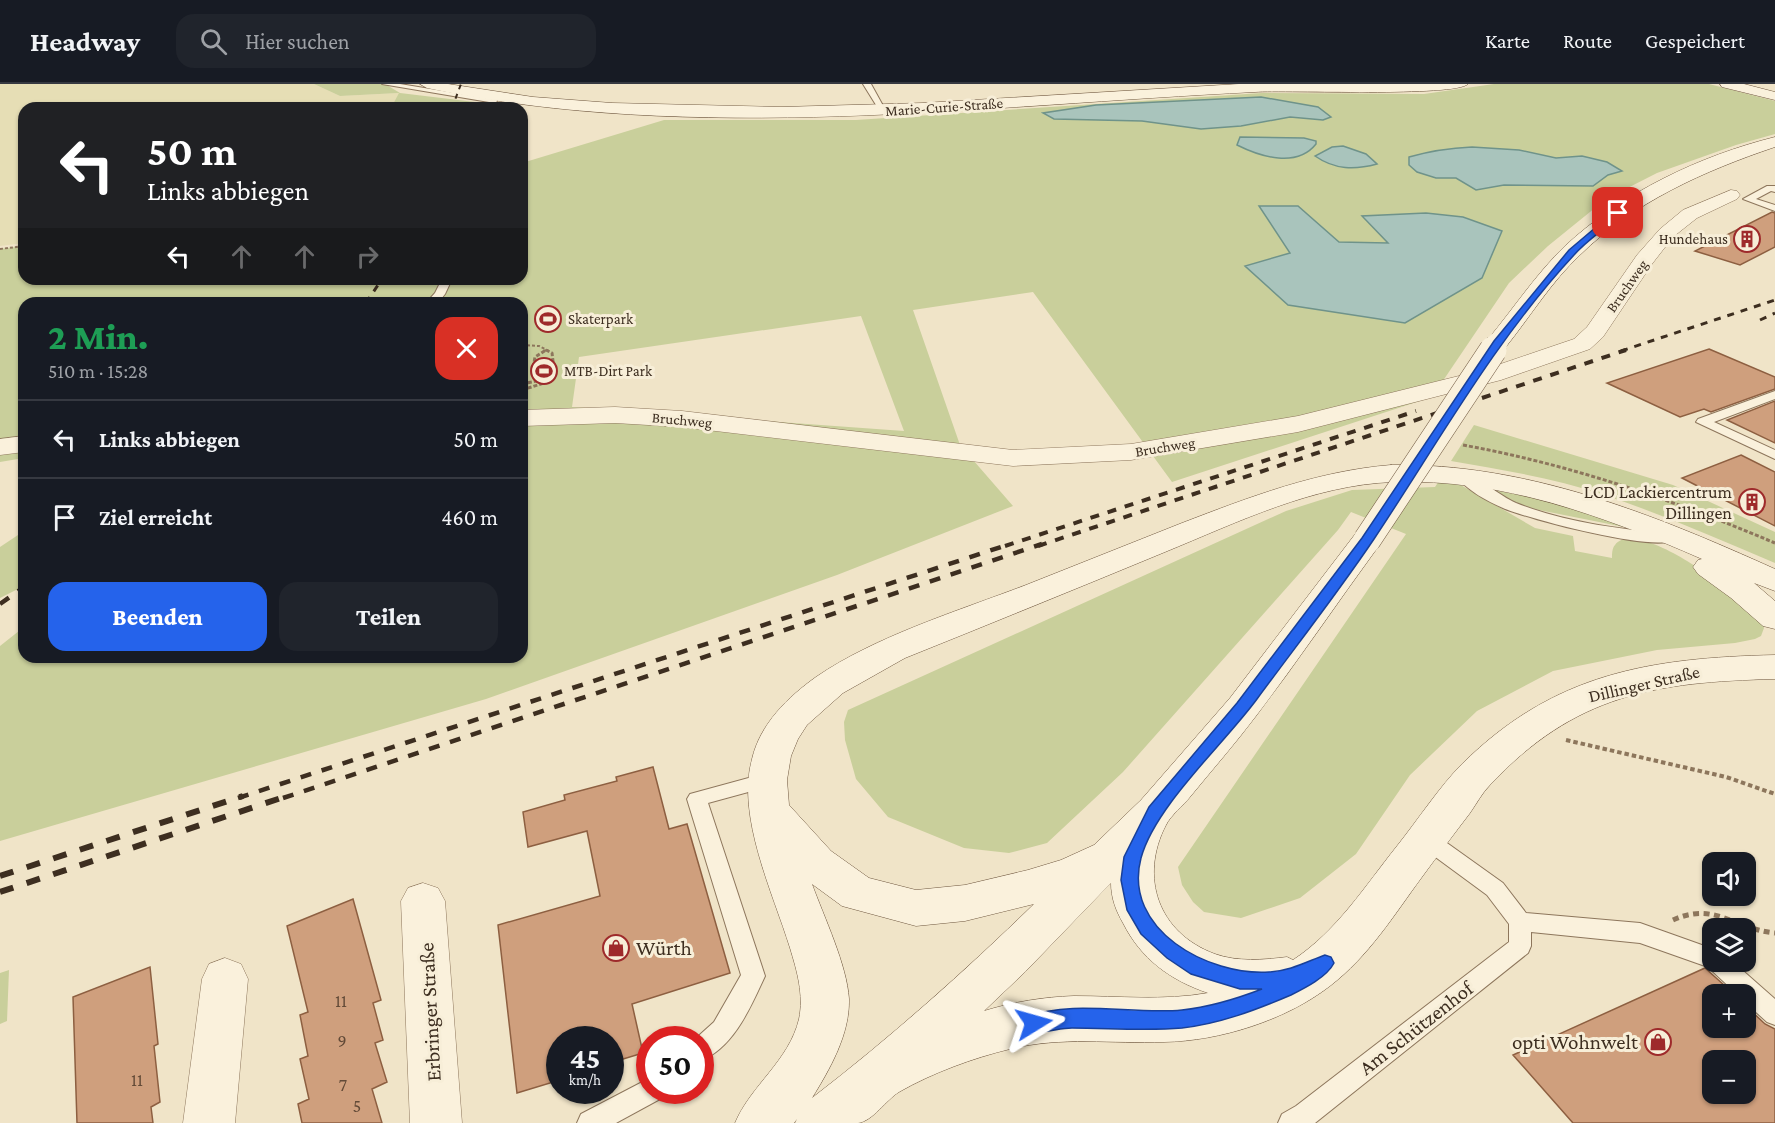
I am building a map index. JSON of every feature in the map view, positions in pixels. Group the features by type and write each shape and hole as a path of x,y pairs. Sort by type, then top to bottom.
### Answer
{"main road":[{"name":"Marie-Curie-Straße","path":"427,84 510,98 620,108 772,113 884,111 1273,86 1420,87 1461,84"},
{"path":"1727,84 1774,96"},
{"path":"821,1123 880,1076 1010,958 1155,811 1243,707 1367,540 1497,343 1572,252 1618,213 1652,191 1701,168 1775,142"},
{"name":"Bruchweg","path":"528,418 615,415 682,419 1013,458 1131,452 1298,424 1492,375 1582,344 1595,332 1665,235 1694,212 1739,197"},
{"path":"0,447 18,445"},
{"path":"761,1123 781,1099 809,1055 821,1031 825,999 769,794 773,748 792,717 819,692 851,670 893,650 1270,499 1316,485 1355,477 1409,472 1464,477 1555,494 1702,547 1775,580"},
{"path":"1655,531 1743,591 1775,618"},
{"name":"Dillinger Straße","path":"1325,963 1375,909 1478,773 1527,731 1565,705 1603,690 1714,668 1775,667"},
{"path":"769,794 816,863 857,893 916,908 965,903 1028,888 1074,873 1115,851"},
{"path":"1155,811 1133,857 1130,880 1136,910 1156,937 1198,968 1240,980 1269,981 1292,978 1325,963"},
{"name":"Erbringer Straße","path":"423,901 436,1123"},
{"path":"880,1076 938,1050 990,1032 1056,1019 1181,1019 1220,1012 1265,997 1296,983 1325,963"},
{"path":"208,1123 225,979"}],"lane":[{"path":"386,84 493,100 492,102"},
{"path":"867,84 884,111"},
{"path":"1739,197 1770,188 1775,189"},
{"path":"1739,197 1775,208"},
{"path":"1775,395 1703,422 1775,455"},
{"path":"714,1038 723,1030 753,976 697,800 769,794"},
{"path":"1426,839 1495,889 1520,922 1640,933 1702,955"},
{"name":"Am Schützenhof","path":"1291,1123 1305,1116 1520,946 1520,922"},
{"path":"1728,972 1775,1014"},
{"path":"590,1123 636,1098"}],"path":[{"path":"0,249 18,247"},
{"path":"528,345 539,346 552,353 554,369 547,382 528,388"},
{"path":"528,384 542,380 542,374 534,369 533,365 535,357 547,350"},
{"path":"1527,731 1726,777 1775,794"},
{"path":"1640,933 1695,912 1714,915 1763,933 1775,933"}],"shaded area":[{"path":"0,84 314,84 340,96 400,93 395,102 18,102 18,244 0,246"}],"green space":[{"path":"314,84 385,84 400,93 475,102 394,102 399,93 340,96"},
{"path":"1494,84 1709,84 1775,101 1775,134 1657,173 1606,199 1548,246 1509,283 1432,397 1172,482 1033,292 913,310 960,445 1013,506 837,575 486,699 0,841 0,646 18,632 18,663 528,663 528,297 18,297 18,459 0,462 0,249 18,247 18,285 528,285 528,161 664,120 856,120 1262,93 1424,94","holes":["861,316 904,431 572,407 579,357"]},
{"path":"1474,425 1673,485 1775,532 1775,563 1626,502 1585,489 1528,475 1451,461"},
{"path":"1439,481 1459,484 1535,528 1573,536 1575,551 1612,558 1615,545 1624,539 1638,539 1672,552 1718,582 1762,621 1764,628 1761,636 1735,643 1657,650 1553,671 1477,711 1410,775 1356,854 1300,898 1241,918 1204,912 1193,902 1182,885 1178,867 1406,534 1351,512 1338,530 1123,772 1047,843 1009,853 964,848 888,817 856,779 845,740 844,722 848,710 1286,511 1352,490 1435,487"},
{"path":"1493,490 1549,500 1629,528 1534,509 1495,496"},
{"path":"18,535 18,589 0,598 0,547"},
{"path":"9,970 7,1021 0,1024 0,973"}],"water":[{"path":"1261,97 1318,107 1331,117 1323,120 1290,117 1241,126 1201,129 1142,121 1054,119 1043,113 1096,105"},
{"path":"1240,137 1304,138 1316,141 1316,144 1299,156 1278,158 1237,145"},
{"path":"1343,146 1366,154 1377,164 1345,168 1330,164 1315,156 1332,147"},
{"path":"1472,147 1519,150 1556,158 1582,156 1607,162 1622,171 1608,175 1593,186 1504,185 1476,190 1456,178 1436,178 1417,172 1409,165 1409,157 1440,150"},
{"path":"1259,206 1298,206 1339,242 1388,243 1362,216 1426,213 1463,217 1502,231 1482,278 1405,323 1288,305 1245,266 1290,253"}],"building":[{"name":"Hundehaus","path":"1772,212 1775,213 1775,247 1740,265 1695,251"},
{"path":"1709,349 1775,377 1775,389 1711,412 1704,409 1680,417 1607,383"},
{"path":"1775,401 1775,443 1727,420"},
{"name":"LCD Lackiercentrum Dillingen","path":"1741,455 1775,472 1775,526 1682,478"},
{"path":"653,767 669,829 687,824 730,973 632,1004 637,1026 636,1055 624,1059 624,1026 546,1026 546,1084 517,1093 498,925 600,896 587,831 528,847 523,812 565,800 564,795 617,781 616,777"},
{"path":"353,899 381,1000 373,1003 383,1040 375,1043 387,1082 372,1089 382,1123 302,1123 298,1104 309,1099 300,1059 308,1056 300,1015 308,1012 287,926"},
{"path":"150,967 158,1044 154,1046 160,1102 151,1107 153,1123 77,1123 73,997"},
{"name":"opti Wohnwelt","path":"1702,969 1702,972 1709,972 1723,984 1702,984 1702,1038 1756,1038 1756,1015 1775,1029 1775,1123 1573,1123 1513,1055"}],"railway":[{"path":"454,102 461,84"},
{"path":"370,297 378,285"},
{"path":"1621,351 1775,300"},
{"path":"1760,320 1775,313"},
{"path":"1038,546 1626,350"},
{"path":"1005,546 1416,411"},
{"path":"238,798 1010,544"},
{"path":"283,798 1042,544"},
{"path":"0,604 18,591"},
{"path":"0,876 243,796"},
{"path":"0,892 287,796"}],"place":[{"name":"Hundehaus","path":"1747,239"},
{"name":"Skaterpark","path":"548,319"},
{"name":"MTB-Dirt Park","path":"544,371"},
{"name":"LCD Lackiercentrum Dillingen","path":"1752,502"},
{"name":"Würth","path":"616,948"},
{"name":"opti Wohnwelt","path":"1658,1042"}],"route":[{"path":"1034,1023 1056,1019 1181,1019 1220,1012 1265,997 1296,983 1325,963 1292,978 1269,981 1240,980 1198,968 1174,952 1148,929 1136,910 1130,880 1133,857 1141,836 1155,811 1243,707 1367,540 1497,343 1572,252 1618,213"}]}
